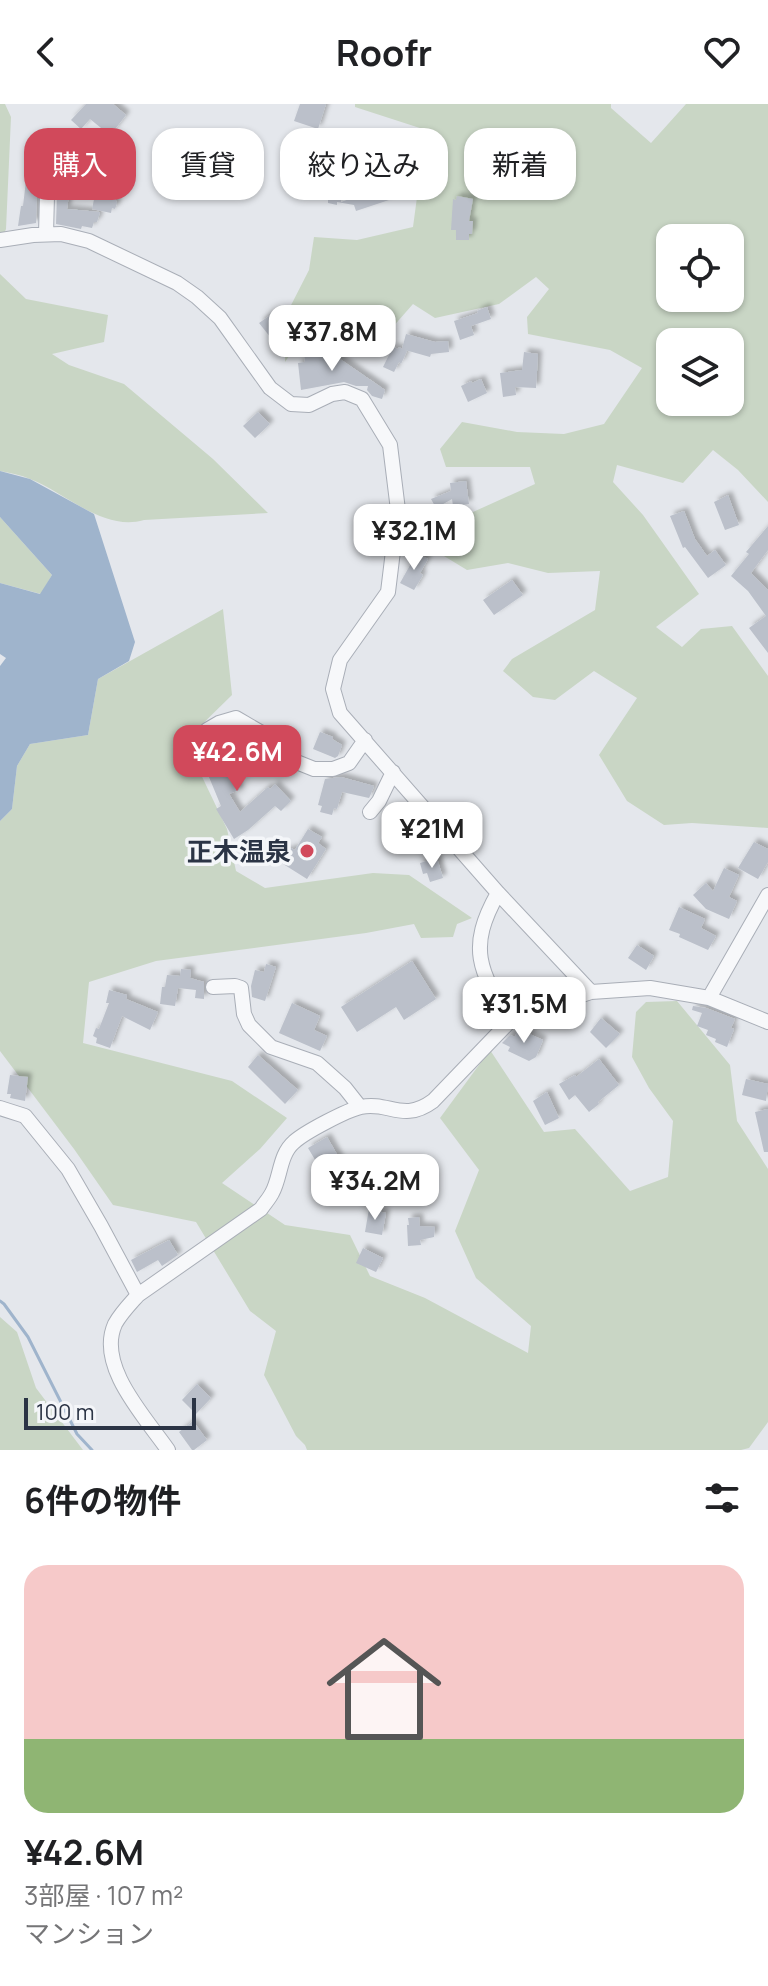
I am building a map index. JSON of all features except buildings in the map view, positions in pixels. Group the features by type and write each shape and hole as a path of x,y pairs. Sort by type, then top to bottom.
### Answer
{"street":[{"path":"46,234 47,200"},
{"path":"0,240 61,234 89,241 187,290 220,318 270,388 291,404 309,405 332,394 345,392 362,399 390,445 398,510 388,592 340,660 333,689 340,713 498,893 591,992"},
{"path":"207,730 236,718 260,732 294,761 314,769 333,769 349,763 365,740"},
{"path":"370,812 393,772"},
{"path":"498,893 487,911 479,937 480,960 490,988 510,1021"},
{"path":"709,998 768,895"},
{"path":"213,987 241,988 244,1014 249,1025 271,1047 317,1063 345,1088 360,1107"},
{"path":"168,1450 130,1399 116,1370 111,1344 114,1326 124,1309 138,1295 261,1209 273,1192 285,1152 295,1141 360,1107 410,1112 422,1109 510,1021 591,992 650,988 709,998 768,1022"},
{"path":"0,1108 25,1116 68,1169 138,1295"}],"green space":[{"path":"0,104 5,104 11,117 6,229 0,244"},
{"path":"355,104 611,104 611,108 651,143 686,104 768,104 768,502 738,470 713,450 683,483 617,465 613,482 643,515 699,594 656,627 682,647 701,629 732,626 768,676 768,828 692,823 664,825 627,801 599,755 637,698 594,671 555,700 533,697 503,671 512,659 595,610 600,571 548,573 508,563 467,570 439,553 442,526 535,484 530,467 446,467 440,449 462,422 517,432 564,434 604,424 642,368 610,350 528,334 527,317 549,289 536,277 499,304 435,318 413,304 391,329 357,339 328,311 308,328 285,362 286,315 309,270 314,237 357,240 413,227 417,200 448,200 448,128 420,128 355,107"},
{"path":"0,274 26,299 108,315 104,342 52,354 69,365 124,384 213,459 268,513 129,522 114,520 99,516 30,479 0,471"},
{"path":"0,517 52,575 41,594 0,583"},
{"path":"223,609 232,695 185,741 227,829 236,871 265,888 373,873 409,875 472,918 457,924 453,937 421,938 414,924 156,961 89,982 83,1043 232,1081 287,1118 260,1149 222,1183 285,1225 350,1235 370,1276 425,1298 528,1353 531,1326 476,1278 455,1231 479,1170 440,1118 490,1050 544,1132 575,1129 630,1191 668,1177 673,1121 649,1088 632,1057 636,1012 646,1002 677,1001 730,1065 737,1121 768,1169 768,1422 749,1448 307,1450 296,1436 264,1375 276,1331 250,1311 196,1222 113,1205 0,1051 0,821 12,809 17,766 30,744 88,735 98,679"},
{"path":"0,1317 17,1332 36,1388 83,1450 0,1450"}],"water":[{"path":"0,471 30,479 94,514 135,642 129,661 98,679 88,735 30,744 17,766 12,809 0,821 0,666 6,658 0,654 0,583 40,594 52,575 0,517"}],"waterway":[{"path":"0,1301 28,1337 77,1434 92,1450"}],"place":[{"name":"正木温泉","path":"307,851"}]}
